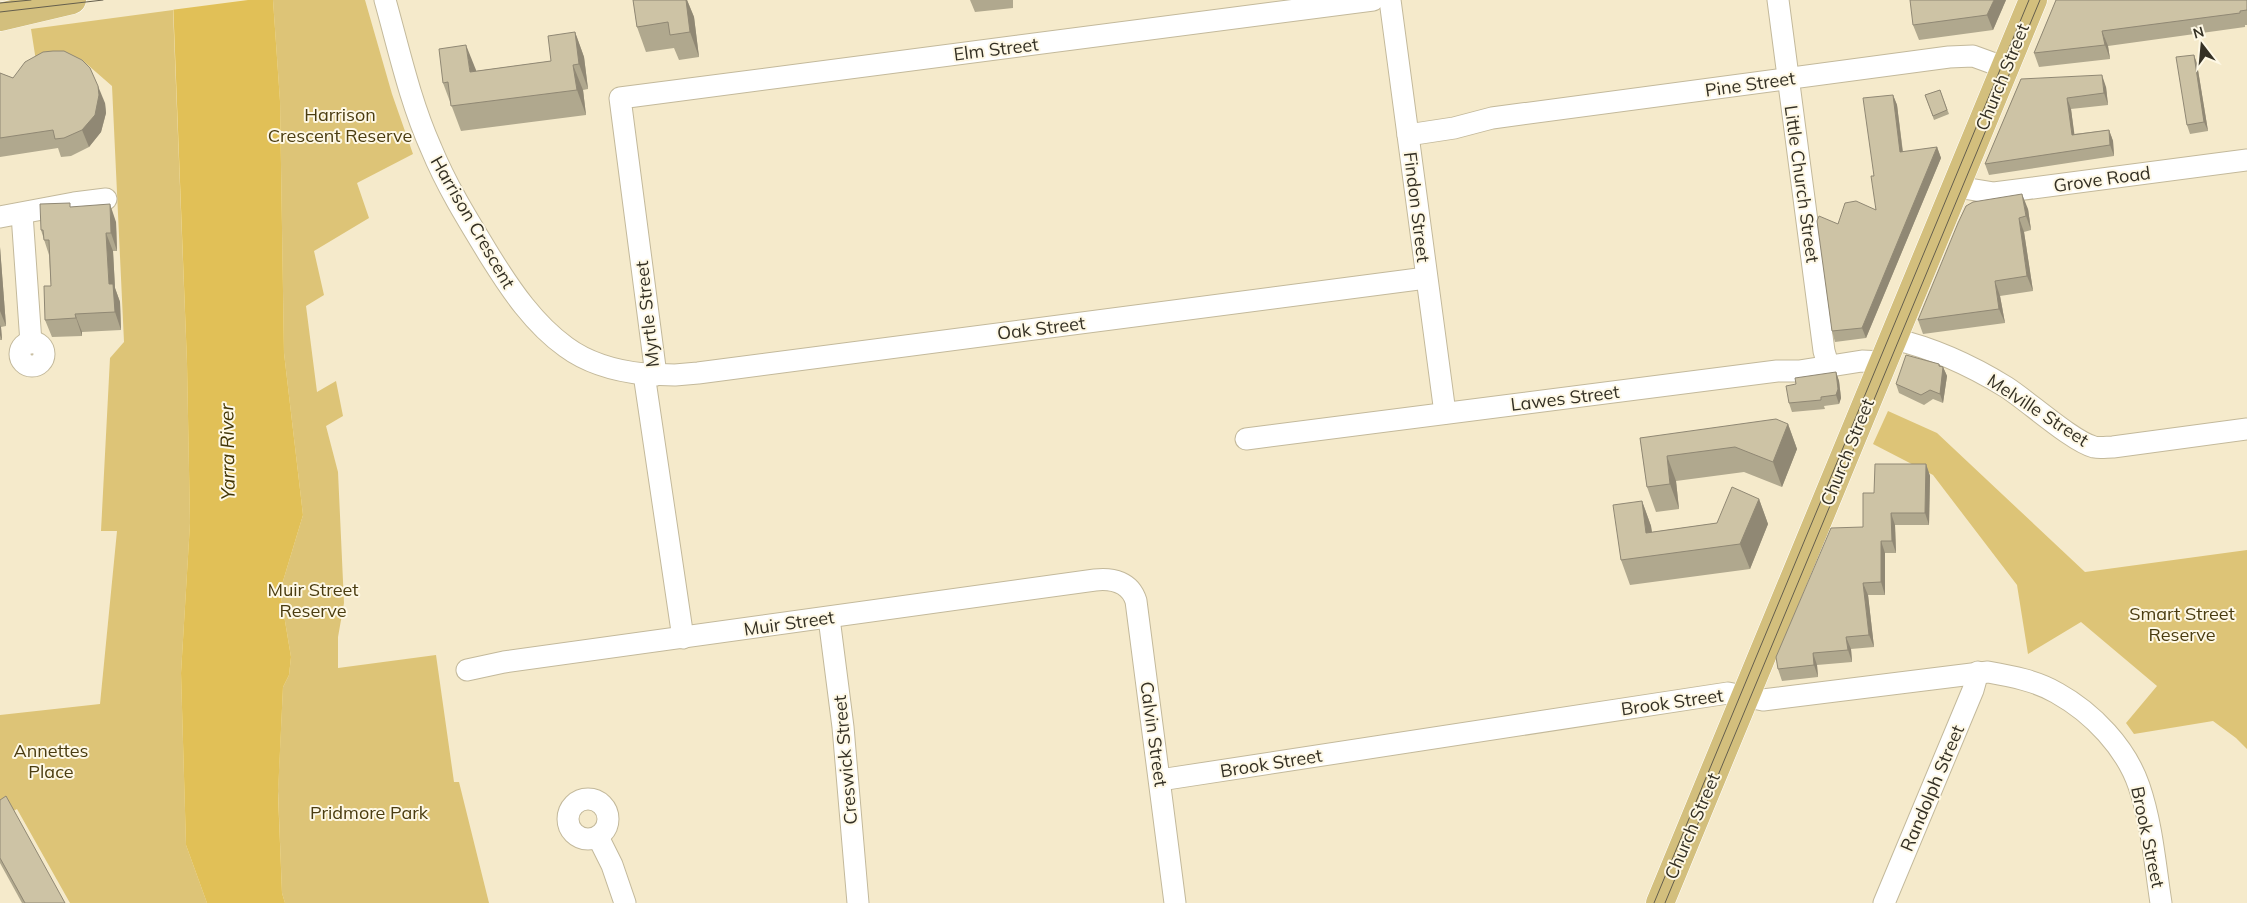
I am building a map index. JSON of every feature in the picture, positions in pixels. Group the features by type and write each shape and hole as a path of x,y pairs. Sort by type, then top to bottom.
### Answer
{"main road":[{"path":"0,1 66,0"},
{"path":"0,17 72,0"},
{"name":"Church Street","path":"1660,903 2033,0"}],"street":[{"name":"Harrison Crescent","path":"385,0 412,98 430,148 448,186 503,277 523,305 545,329 566,347 591,361 613,370 650,374"},
{"name":"Elm Street","path":"620,98 1373,0"},
{"name":"Findon Street","path":"1390,0 1445,413"},
{"name":"Little Church Street","path":"1778,0 1824,351 1829,368"},
{"name":"Pine Street","path":"1407,129 1454,128 1492,118 1964,56 1981,58 2006,68"},
{"name":"Myrtle Street","path":"620,98 650,374 683,638"},
{"name":"Grove Road","path":"1957,187 1994,194 2247,160"},
{"path":"0,217 106,199"},
{"path":"22,214 31,342"},
{"name":"Oak Street","path":"650,374 698,373 1426,278"},
{"name":"Lawes Street","path":"1246,439 1777,371 1799,372 1829,368 1862,361 1889,350"},
{"name":"Melville Street","path":"1889,350 1953,360 1980,372 2095,447 2113,447 2247,429"},
{"name":"Muir Street","path":"467,670 504,662 1111,579"},
{"name":"Calvin Street","path":"1111,579 1129,588 1136,601 1176,903"},
{"name":"Creswick Street","path":"829,618 843,727 858,903"},
{"name":"Brook Street","path":"1160,780 1728,693 1764,700 1978,672 2019,678 2056,692 2089,716 2119,748 2131,767 2149,820 2162,903"},
{"name":"Randolph Street","path":"1884,903 1973,690 1978,672"},
{"path":"598,837 612,866 625,903"}],"green space":[{"path":"273,0 365,0 392,94 413,154 357,183 369,218 314,251 324,295 306,306 317,392 336,381 343,416 326,426 338,472 344,603 338,637 338,668 436,655 454,782 459,782 489,903 285,903 282,893 278,791 283,687 289,675 291,657 280,591 303,515 284,353 280,101"},
{"name":"Annettes Place","path":"173,10 187,363 190,523 181,673 186,845 207,903 70,903 17,809 0,818 0,715 100,704 117,531 101,531 110,358 124,342 112,86 81,59 36,61 31,29"},
{"name":"Smart Street Reserve","path":"1888,411 1937,433 2085,572 2247,550 2247,749 2213,721 2134,734 2126,723 2157,686 2081,622 2028,654 2017,585 1933,475 1873,444"}],"water":[{"name":"Yarra River","path":"173,0 273,0 280,101 284,353 303,515 280,591 291,657 289,675 283,687 278,794 282,893 285,903 207,903 186,845 181,673 190,523 187,363"}],"pier":[{"path":"171,0 248,0 171,10"}],"building":[{"path":"633,0 686,0 690,32 670,35 668,22 637,27"},
{"path":"1910,0 1994,0 1987,15 1913,25"},
{"path":"2056,0 2247,0 2247,10 2240,11 2240,13 2102,31 2105,45 2034,53"},
{"path":"575,32 579,64 573,65 577,90 451,106 448,82 443,83 439,49 466,45 470,72 551,61 548,36"},
{"path":"64,51 82,60 90,68 98,86 99,95 95,115 82,130 64,138 55,139 53,130 0,138 0,73 13,78 25,62 43,52"},
{"path":"2194,55 2204,122 2187,125 2176,57"},
{"path":"2102,75 2104,93 2067,98 2072,135 2109,130 2110,145 1985,164 2021,79"},
{"path":"1940,90 1947,110 1933,116 1925,95"},
{"path":"1893,95 1900,152 1937,147 1862,328 1832,331 1817,221 1819,216 1838,224 1845,203 1856,201 1876,210 1871,176 1874,176 1863,98"},
{"path":"2022,194 2026,216 2019,218 2027,276 1995,281 1999,309 1918,320 1966,206 1973,202"},
{"path":"70,203 70,207 110,204 111,233 106,233 109,284 113,284 115,312 75,314 76,318 45,320 44,286 51,286 49,240 44,240 43,230 41,230 40,204"},
{"path":"1906,355 1939,364 1939,366 1943,367 1940,394 1930,390 1921,395 1896,384"},
{"path":"1836,372 1838,389 1836,395 1821,397 1821,400 1789,403 1786,386 1796,384 1795,378"},
{"path":"1776,419 1788,424 1773,462 1735,447 1667,456 1670,484 1647,487 1640,438"},
{"path":"1875,464 1926,464 1925,513 1891,513 1892,541 1881,541 1881,582 1863,583 1869,635 1846,637 1848,650 1813,653 1814,665 1778,669 1776,657 1831,528 1863,527 1863,493 1874,493"},
{"path":"1732,487 1759,499 1740,544 1621,560 1613,505 1642,501 1646,533 1717,523"},
{"path":"6,796 65,903 25,903 0,858 0,800"}],"tram line":[{"path":"0,3 31,0"},
{"path":"0,12 103,0"},
{"path":"1654,903 2029,0"},
{"path":"1665,903 2040,0"}],"park label":[{"name":"Harrison Crescent Reserve","path":"340,124"},
{"name":"Muir Street Reserve","path":"313,599"},
{"name":"Pridmore Park","path":"369,812"}]}
